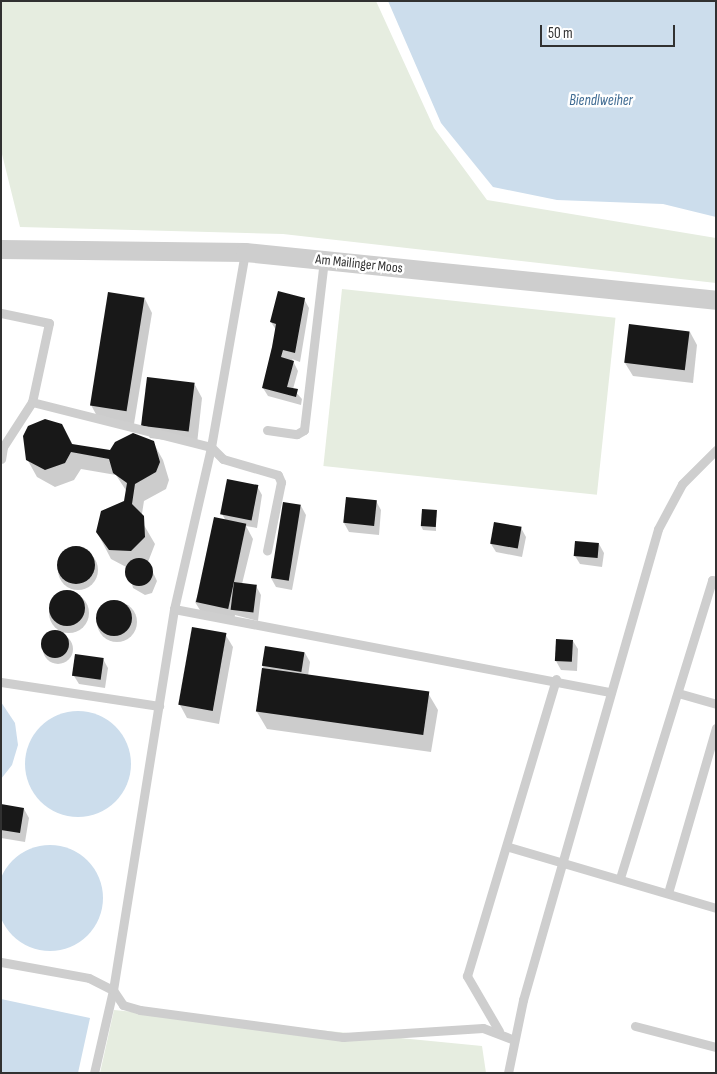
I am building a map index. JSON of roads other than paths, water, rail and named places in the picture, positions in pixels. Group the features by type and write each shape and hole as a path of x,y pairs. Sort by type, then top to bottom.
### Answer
{"street":[{"name":"Am Mailinger Moos","path":"1,249 245,252 716,300"}],"lane":[{"path":"94,1073 113,990 174,609 211,447 245,252"},
{"path":"267,430 297,434 304,430 324,260"},
{"path":"1,314 49,323 32,402 3,447 1,459"},
{"path":"32,402 211,447 223,459 278,476 281,482 267,551"},
{"path":"508,1073 514,1040 563,861 658,528 682,484 716,450"},
{"path":"620,878 712,580 716,582"},
{"path":"174,609 556,679 610,692"},
{"path":"514,1040 499,1030 467,976 510,847 556,679"},
{"path":"1,682 159,706"},
{"path":"678,693 716,704"},
{"path":"668,893 712,753 716,728"},
{"path":"510,847 563,861 716,908"},
{"path":"1,962 90,978 113,990 123,1005 140,1010 293,1032 343,1036 482,1028 499,1030"},
{"path":"635,1026 716,1047"}],"water":[{"name":"Biendlweiher","path":"388,1 716,1 716,217 663,204 557,200 493,187 441,123"},
{"path":"1,702 15,723 18,745 12,765 1,779"},
{"path":"78,711 98,715 116,726 127,744 131,764 127,784 116,802 98,813 78,817 58,813 40,802 29,784 25,764 29,744 40,726 58,715"},
{"path":"50,845 70,849 87,861 99,878 103,898 99,918 87,935 70,947 50,951 30,947 13,935 1,918 -3,898 1,878 13,861 30,849"},
{"path":"1,999 90,1018 78,1073 1,1073"}]}
